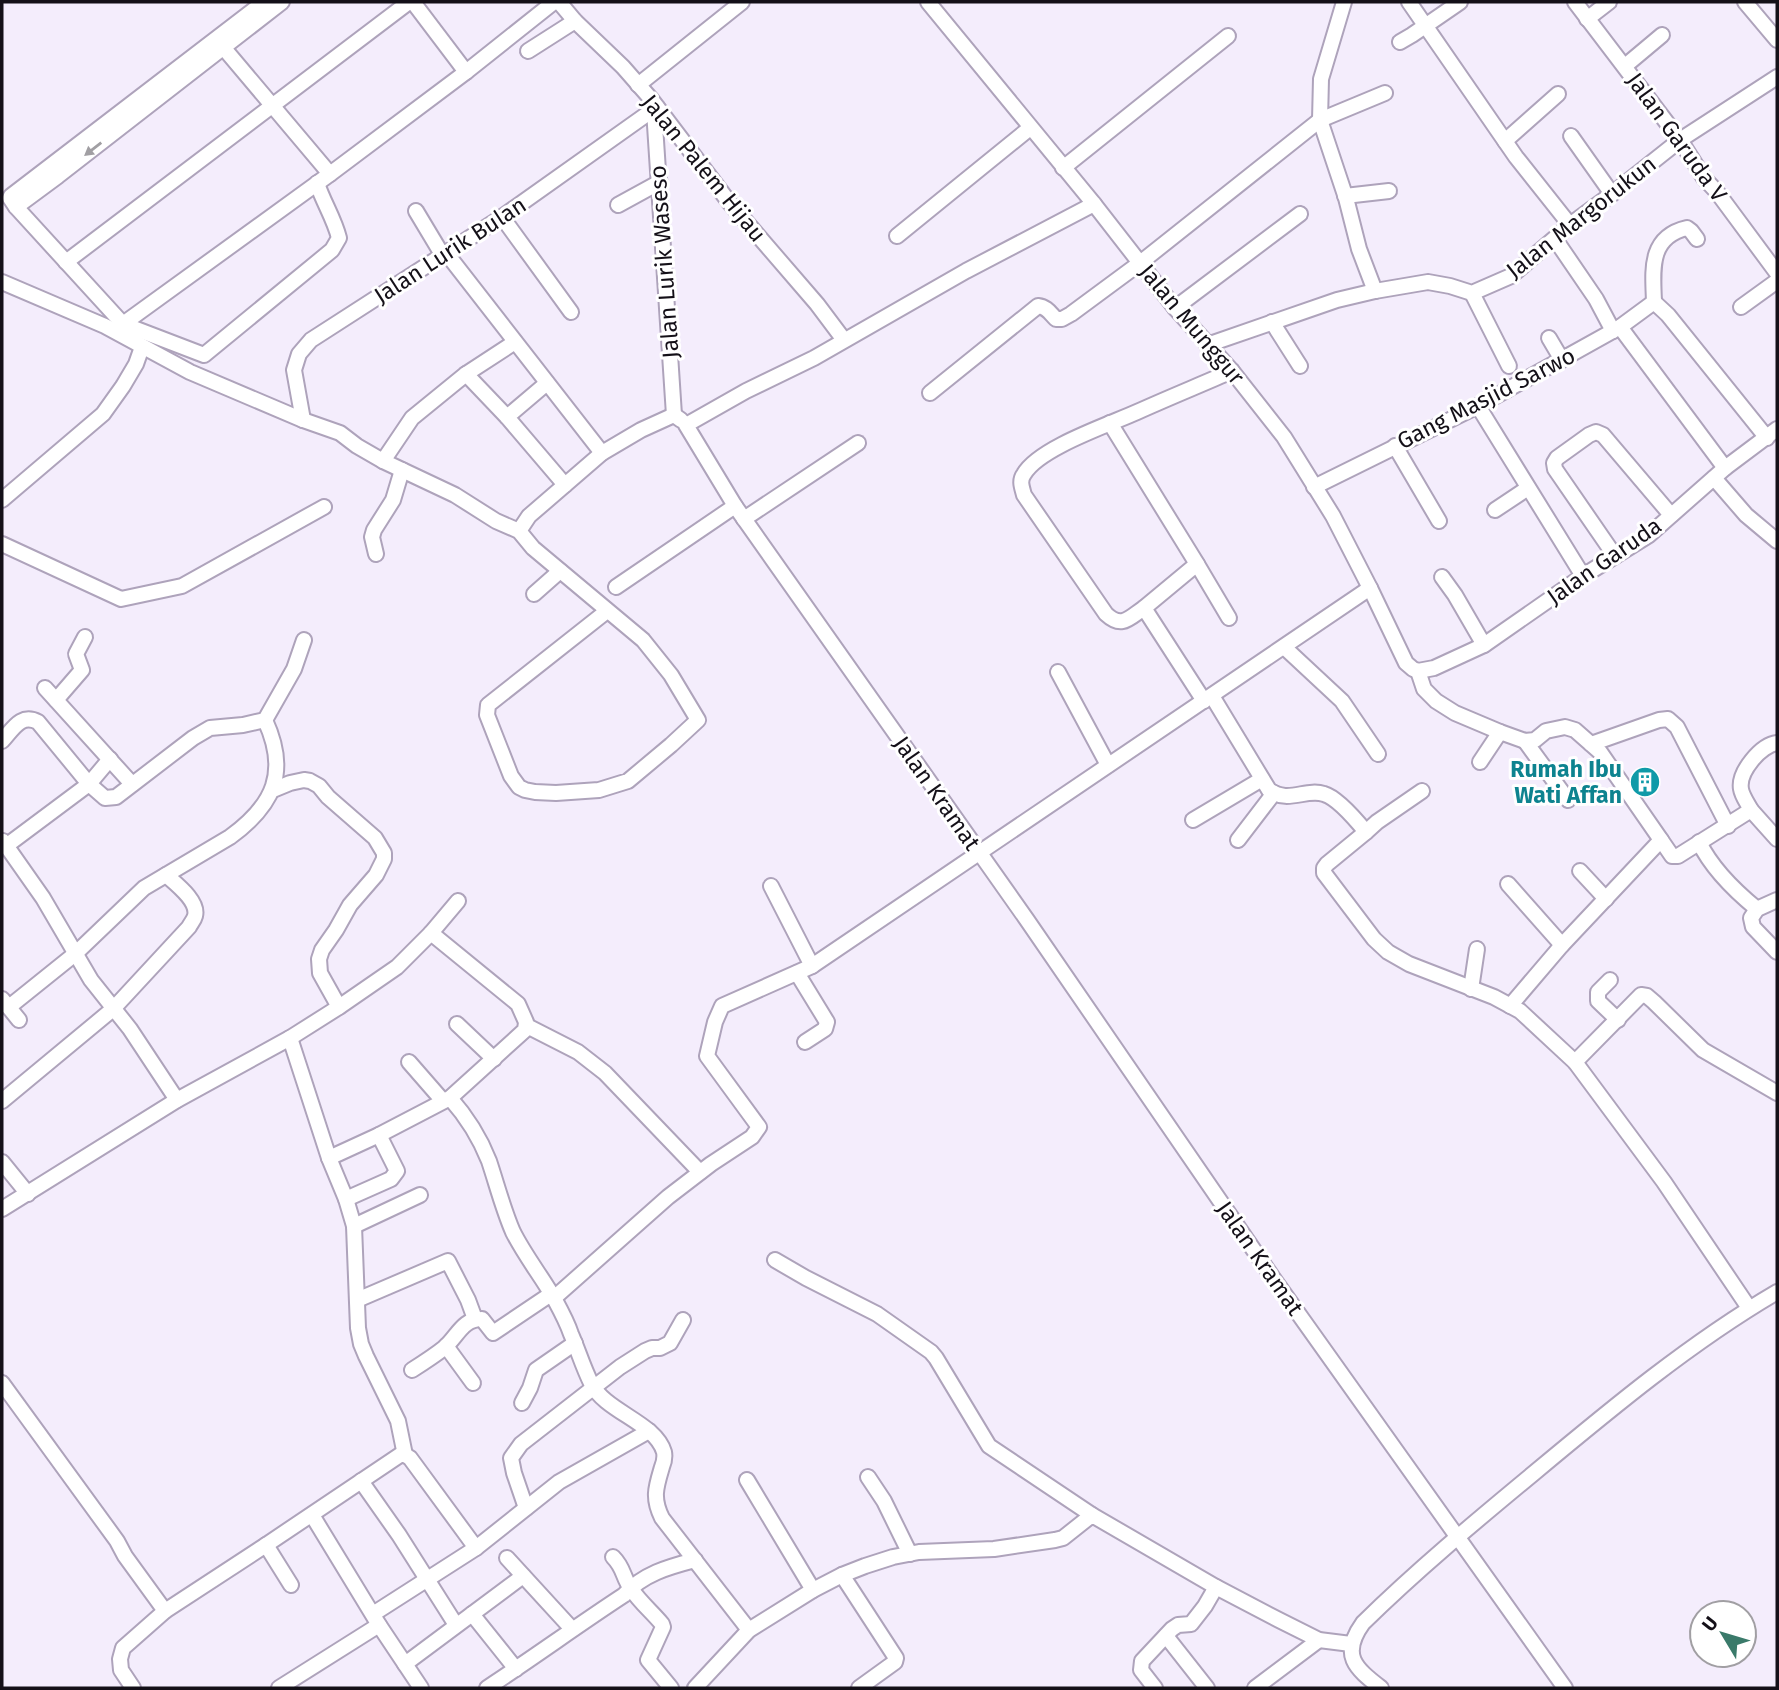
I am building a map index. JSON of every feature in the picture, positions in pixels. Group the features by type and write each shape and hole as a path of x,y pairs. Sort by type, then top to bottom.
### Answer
{"street":[{"path":"264,2 220,43 58,176 16,207 123,324 204,355 332,250 339,239 317,183"},
{"path":"220,43 282,2"},
{"path":"66,262 411,2 466,72"},
{"path":"123,324 330,174 557,2"},
{"name":"Jalan Palem Hijau","path":"557,2 623,67 729,202 817,304 844,340"},
{"path":"638,85 742,2"},
{"name":"Jalan Munggur","path":"928,2 1094,204 1175,308 1232,371 1284,437 1332,516 1406,663 1418,671 1423,689 1455,713 1525,741"},
{"path":"1344,2 1321,79 1320,120 1359,249 1375,291"},
{"path":"1409,2 1505,141 1570,225"},
{"path":"1400,41 1460,2"},
{"name":"Jalan Garuda V","path":"1575,2 1777,273"},
{"path":"1587,19 1609,2"},
{"path":"1745,2 1777,40"},
{"path":"528,51 575,21"},
{"path":"1625,66 1662,35"},
{"path":"1063,168 1228,36"},
{"path":"220,43 330,174"},
{"name":"Jalan Margorukun","path":"1472,293 1511,275 1570,225 1680,140 1777,77"},
{"path":"930,393 1038,306 1043,306 1056,319 1062,319 1140,263 1320,120 1385,93"},
{"path":"1505,141 1558,94"},
{"name":"Jalan Lurik Waseso","path":"656,109 674,415"},
{"name":"Jalan Lurik Bulan","path":"303,420 294,370 299,354 311,340 502,217 656,109"},
{"path":"897,236 1030,128"},
{"path":"1571,136 1612,194"},
{"path":"618,205 660,182"},
{"path":"1345,196 1389,191"},
{"path":"686,425 1094,204"},
{"path":"416,211 445,255 602,453"},
{"path":"1175,308 1300,214"},
{"path":"502,217 571,312"},
{"path":"1697,239 1687,228 1669,235 1662,243 1653,268 1654,302 1772,434"},
{"path":"1555,239 1746,515 1776,537"},
{"path":"1741,307 1777,281"},
{"path":"2,282 105,326 190,372 340,433 383,461 455,495 496,521 519,531 533,548 643,640 679,687 698,720 628,781 599,790 556,793 525,790 519,787 512,776 487,715 488,705 607,611"},
{"path":"1207,345 1337,300 1428,282 1472,293 1509,366"},
{"name":"Gang Masjid Sarwo","path":"1314,487 1478,406 1617,329 1654,302"},
{"path":"1272,323 1300,366"},
{"path":"1549,338 1562,360"},
{"path":"383,461 412,418 466,374 515,342"},
{"path":"2,500 103,414 136,364 142,347"},
{"path":"1197,564 1144,608 1122,622 1114,622 1024,495 1021,482 1030,466 1073,440 1232,371"},
{"path":"466,374 565,485"},
{"path":"507,417 547,383"},
{"path":"1478,406 1583,576"},
{"path":"519,531 529,516 602,453 641,430 674,415"},
{"name":"Jalan Kramat","path":"674,415 686,425 744,519 1027,920 1265,1266 1565,1688"},
{"path":"1110,424 1229,618"},
{"path":"1615,556 1555,469 1557,458 1589,435 1596,432 1603,435 1671,515"},
{"name":"Jalan Garuda","path":"1418,671 1434,668 1484,645 1583,576 1649,535 1719,473 1772,434"},
{"path":"744,519 858,443"},
{"path":"1395,446 1439,521"},
{"path":"376,554 372,537 374,530 393,500 402,470"},
{"path":"1495,510 1528,488"},
{"path":"616,587 735,506"},
{"path":"2,544 121,599 182,586 324,507"},
{"path":"534,594 560,571"},
{"path":"1442,577 1484,645"},
{"path":"412,1370 446,1346 461,1327 475,1319 482,1319 493,1333 552,1296 668,1197 752,1137 759,1127 707,1056 722,1006 812,966 1370,588"},
{"path":"1144,608 1274,793 1279,796 1322,793 1338,803 1366,832"},
{"path":"56,700 82,670 75,654 85,637"},
{"path":"2,741 21,720 33,719 89,784 105,798 111,799 210,728 265,720 294,669 304,640"},
{"path":"1284,647 1342,701 1378,754"},
{"path":"1058,673 1108,765"},
{"path":"45,688 132,784"},
{"path":"1591,744 1668,719 1677,727 1728,826"},
{"path":"19,1020 6,1003 75,954 144,888 243,827 273,790 276,778 277,763 265,720"},
{"path":"1525,741 1535,740 1546,731 1565,727 1574,730 1600,752 1672,856 1678,856 1751,810"},
{"path":"1480,762 1500,732"},
{"path":"1525,741 1568,800"},
{"path":"1777,743 1768,744 1752,760 1743,774 1741,789 1751,810 1777,838"},
{"path":"110,759 89,784 4,843 43,898 75,954 177,1100"},
{"path":"1192,820 1262,779"},
{"path":"273,790 304,780 319,786 375,838 384,853 376,875 351,905 318,959 320,973 339,1007"},
{"path":"1422,791 1377,822 1327,864 1324,873 1374,939 1388,952 1409,964 1520,1011 1575,1062 1664,1182 1749,1308"},
{"path":"1238,840 1274,793"},
{"path":"1510,1006 1562,945 1661,840"},
{"path":"1699,842 1721,874 1757,909"},
{"path":"1580,871 1606,899"},
{"path":"2,1101 113,1009 190,927 195,906 166,875"},
{"path":"1508,884 1562,945"},
{"path":"771,886 812,966"},
{"path":"1777,900 1757,909 1751,918 1753,927 1777,952"},
{"path":"2,1209 177,1100 290,1038 339,1007 397,967 458,901"},
{"path":"329,1158 447,1100 527,1026 517,1004 431,933"},
{"path":"1471,989 1477,949"},
{"path":"797,973 827,1022 825,1029 805,1042"},
{"path":"1610,980 1598,992 1598,1000 1618,1020"},
{"path":"1575,1062 1642,996 1647,996 1703,1050 1777,1093"},
{"path":"457,1024 494,1059"},
{"path":"527,1026 578,1052 605,1073 700,1172"},
{"path":"290,1038 354,1226 360,1344 398,1421 405,1455"},
{"path":"409,1062 447,1100 461,1110 475,1133 488,1158 499,1198 514,1233 552,1296 593,1387 611,1405 649,1431 664,1451 655,1494 656,1507 662,1518 749,1630"},
{"path":"346,1199 391,1178 397,1171 379,1135"},
{"path":"2,1162 28,1194"},
{"path":"354,1226 420,1195"},
{"path":"775,1260 877,1314 931,1352 989,1446 1093,1515 1216,1587 1319,1640 1351,1644"},
{"path":"357,1300 448,1261 475,1319"},
{"path":"1381,1688 1362,1673 1351,1653 1351,1644 1363,1623 1457,1537 1605,1414 1705,1337 1777,1292"},
{"path":"526,1508 511,1458 520,1444 593,1387 645,1351 670,1343 683,1320"},
{"path":"522,1403 536,1370 575,1343"},
{"path":"446,1346 473,1383"},
{"path":"2,1382 165,1611"},
{"path":"279,1688 376,1620 428,1579 476,1548 559,1482 649,1431"},
{"path":"133,1688 121,1670 120,1659 124,1648 165,1611 400,1455 410,1458 476,1548"},
{"path":"868,1477 884,1501 910,1554"},
{"path":"747,1480 813,1590"},
{"path":"361,1481 456,1625"},
{"path":"312,1515 421,1688"},
{"path":"702,1686 749,1630 842,1575 893,1556 994,1549 1055,1540 1063,1538 1093,1515"},
{"path":"266,1545 291,1585"},
{"path":"613,1557 623,1569 624,1578 630,1588 662,1623 663,1627 648,1660 671,1688"},
{"path":"507,1558 572,1629"},
{"path":"487,1688 659,1570 695,1560"},
{"path":"842,1575 896,1658 895,1662 868,1686"},
{"path":"405,1664 523,1576"},
{"path":"1156,1688 1141,1670 1142,1661 1175,1627 1191,1623 1216,1587"},
{"path":"472,1614 516,1669"},
{"path":"1166,1636 1202,1687"},
{"path":"1255,1688 1319,1640"}],"place":[{"name":"Rumah Ibu Wati Affan","path":"1645,782"}]}
